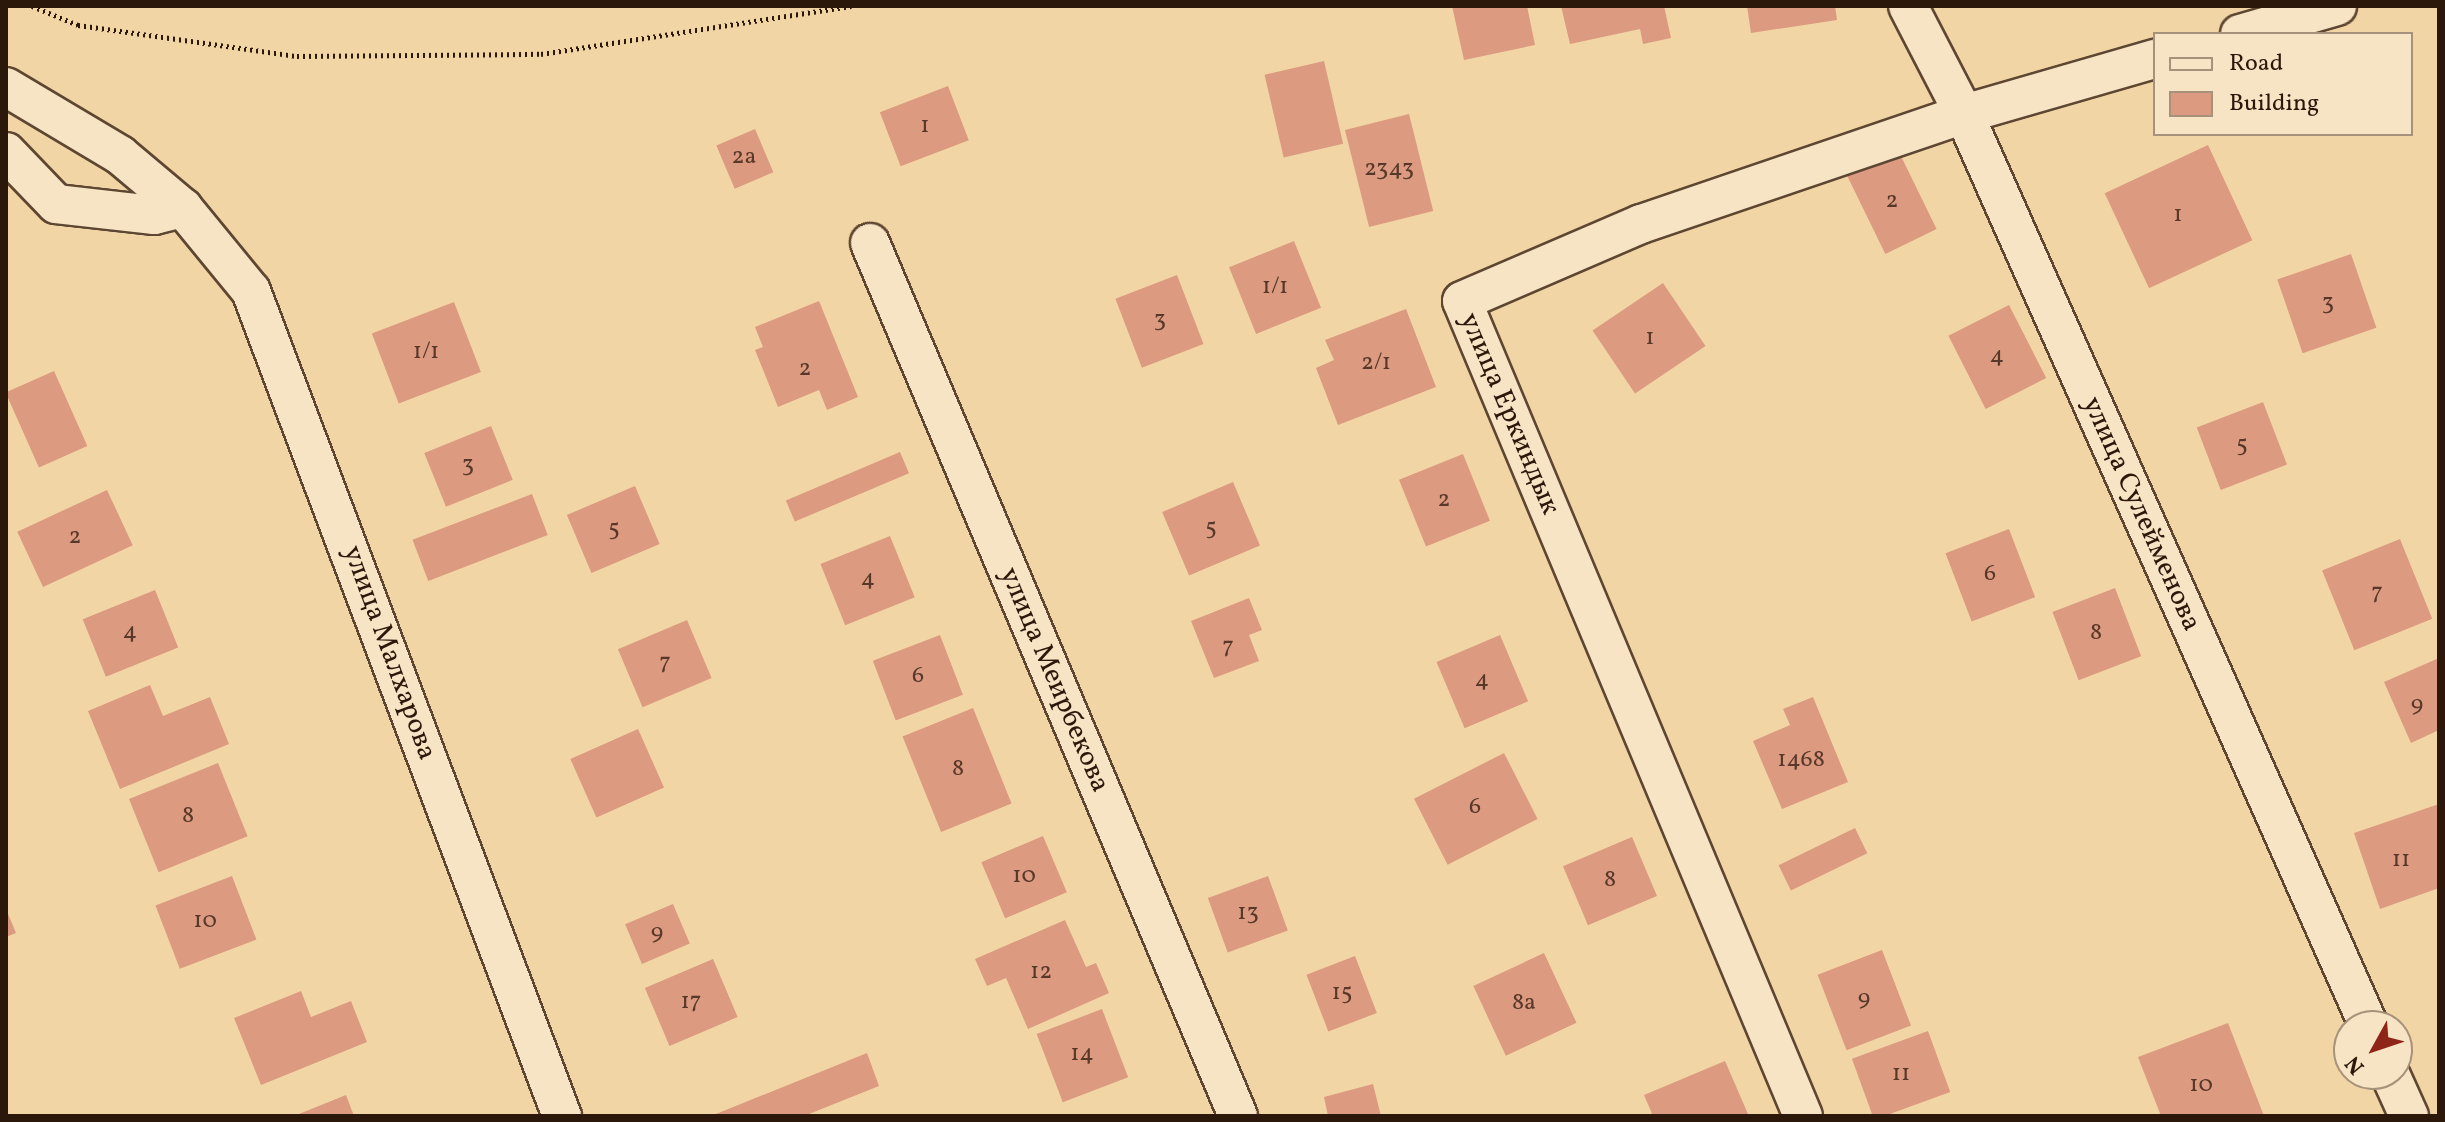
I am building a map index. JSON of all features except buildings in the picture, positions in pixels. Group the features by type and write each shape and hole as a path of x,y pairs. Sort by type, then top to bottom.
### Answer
{"street":[{"name":"улица Сулейменова","path":"1908,6 1964,114 2362,1010"},
{"path":"2247,32 2337,6"},
{"name":"улица Еркиндык","path":"1803,1116 1462,301 1641,224 1964,114 2153,60"},
{"name":"улица Малхарова","path":"6,87 120,155 183,208 251,291 562,1116"},
{"path":"6,152 56,204 142,215 183,208"},
{"name":"улица Меирбекова","path":"870,243 1238,1116"},
{"path":"2397,1090 2409,1116"}],"path":[{"path":"32,6 78,25 297,56 541,54 851,6"}]}
